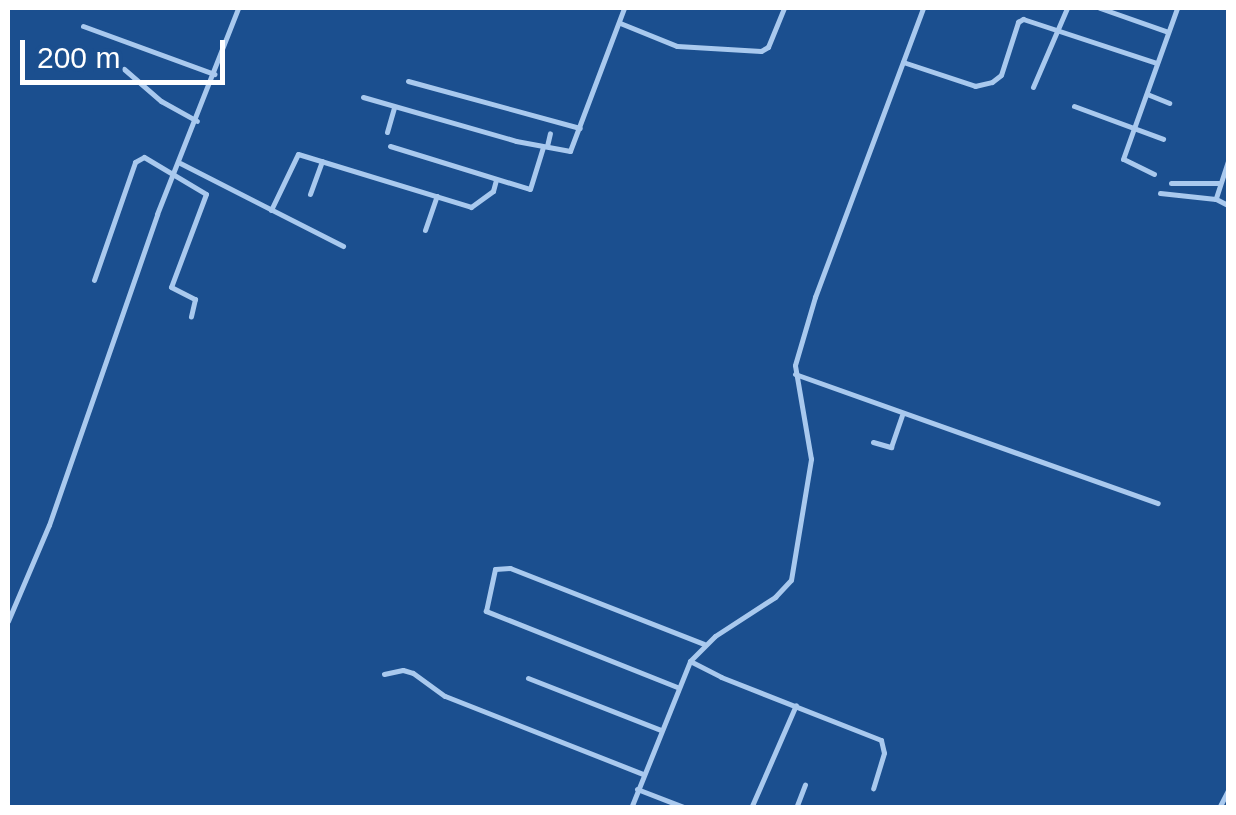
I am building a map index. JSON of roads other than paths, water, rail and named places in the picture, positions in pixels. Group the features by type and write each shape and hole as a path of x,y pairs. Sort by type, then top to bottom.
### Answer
{"street":[{"path":"8,621 49,525 174,174 238,8"},
{"path":"363,97 570,151 624,8"},
{"path":"619,23 677,46 761,51 768,47 784,8"},
{"path":"631,808 690,661 704,644 776,597 791,580 811,459 794,374 816,297 923,8"},
{"path":"1033,87 1067,8"},
{"path":"1100,8 1168,32"},
{"path":"1154,174 1122,159 1176,8"},
{"path":"903,62 982,86 999,78 1021,19 1157,63"},
{"path":"83,26 214,74"},
{"path":"124,69 161,101 197,120"},
{"path":"408,81 580,128"},
{"path":"1146,94 1169,103"},
{"path":"1074,106 1164,139"},
{"path":"388,132 394,108"},
{"path":"390,146 530,189 550,133"},
{"path":"270,210 296,155 474,207 493,191 496,180"},
{"path":"94,280 136,160 144,157 206,194 170,288 196,299 190,317"},
{"path":"310,194 322,161"},
{"path":"1216,199 1228,161"},
{"path":"180,162 343,246"},
{"path":"1171,182 1220,183"},
{"path":"1179,198 1181,183"},
{"path":"1160,194 1216,199 1228,206"},
{"path":"425,230 437,196"},
{"path":"794,374 1158,503"},
{"path":"874,442 890,447 903,413"},
{"path":"677,688 486,611 496,568 510,568 704,644"},
{"path":"690,661 881,740 884,748 873,788"},
{"path":"384,674 403,670 413,673 444,696 643,774"},
{"path":"528,678 660,730"},
{"path":"750,808 796,705"},
{"path":"796,808 805,784"},
{"path":"638,790 686,808"},
{"path":"1220,808 1228,790"}]}
